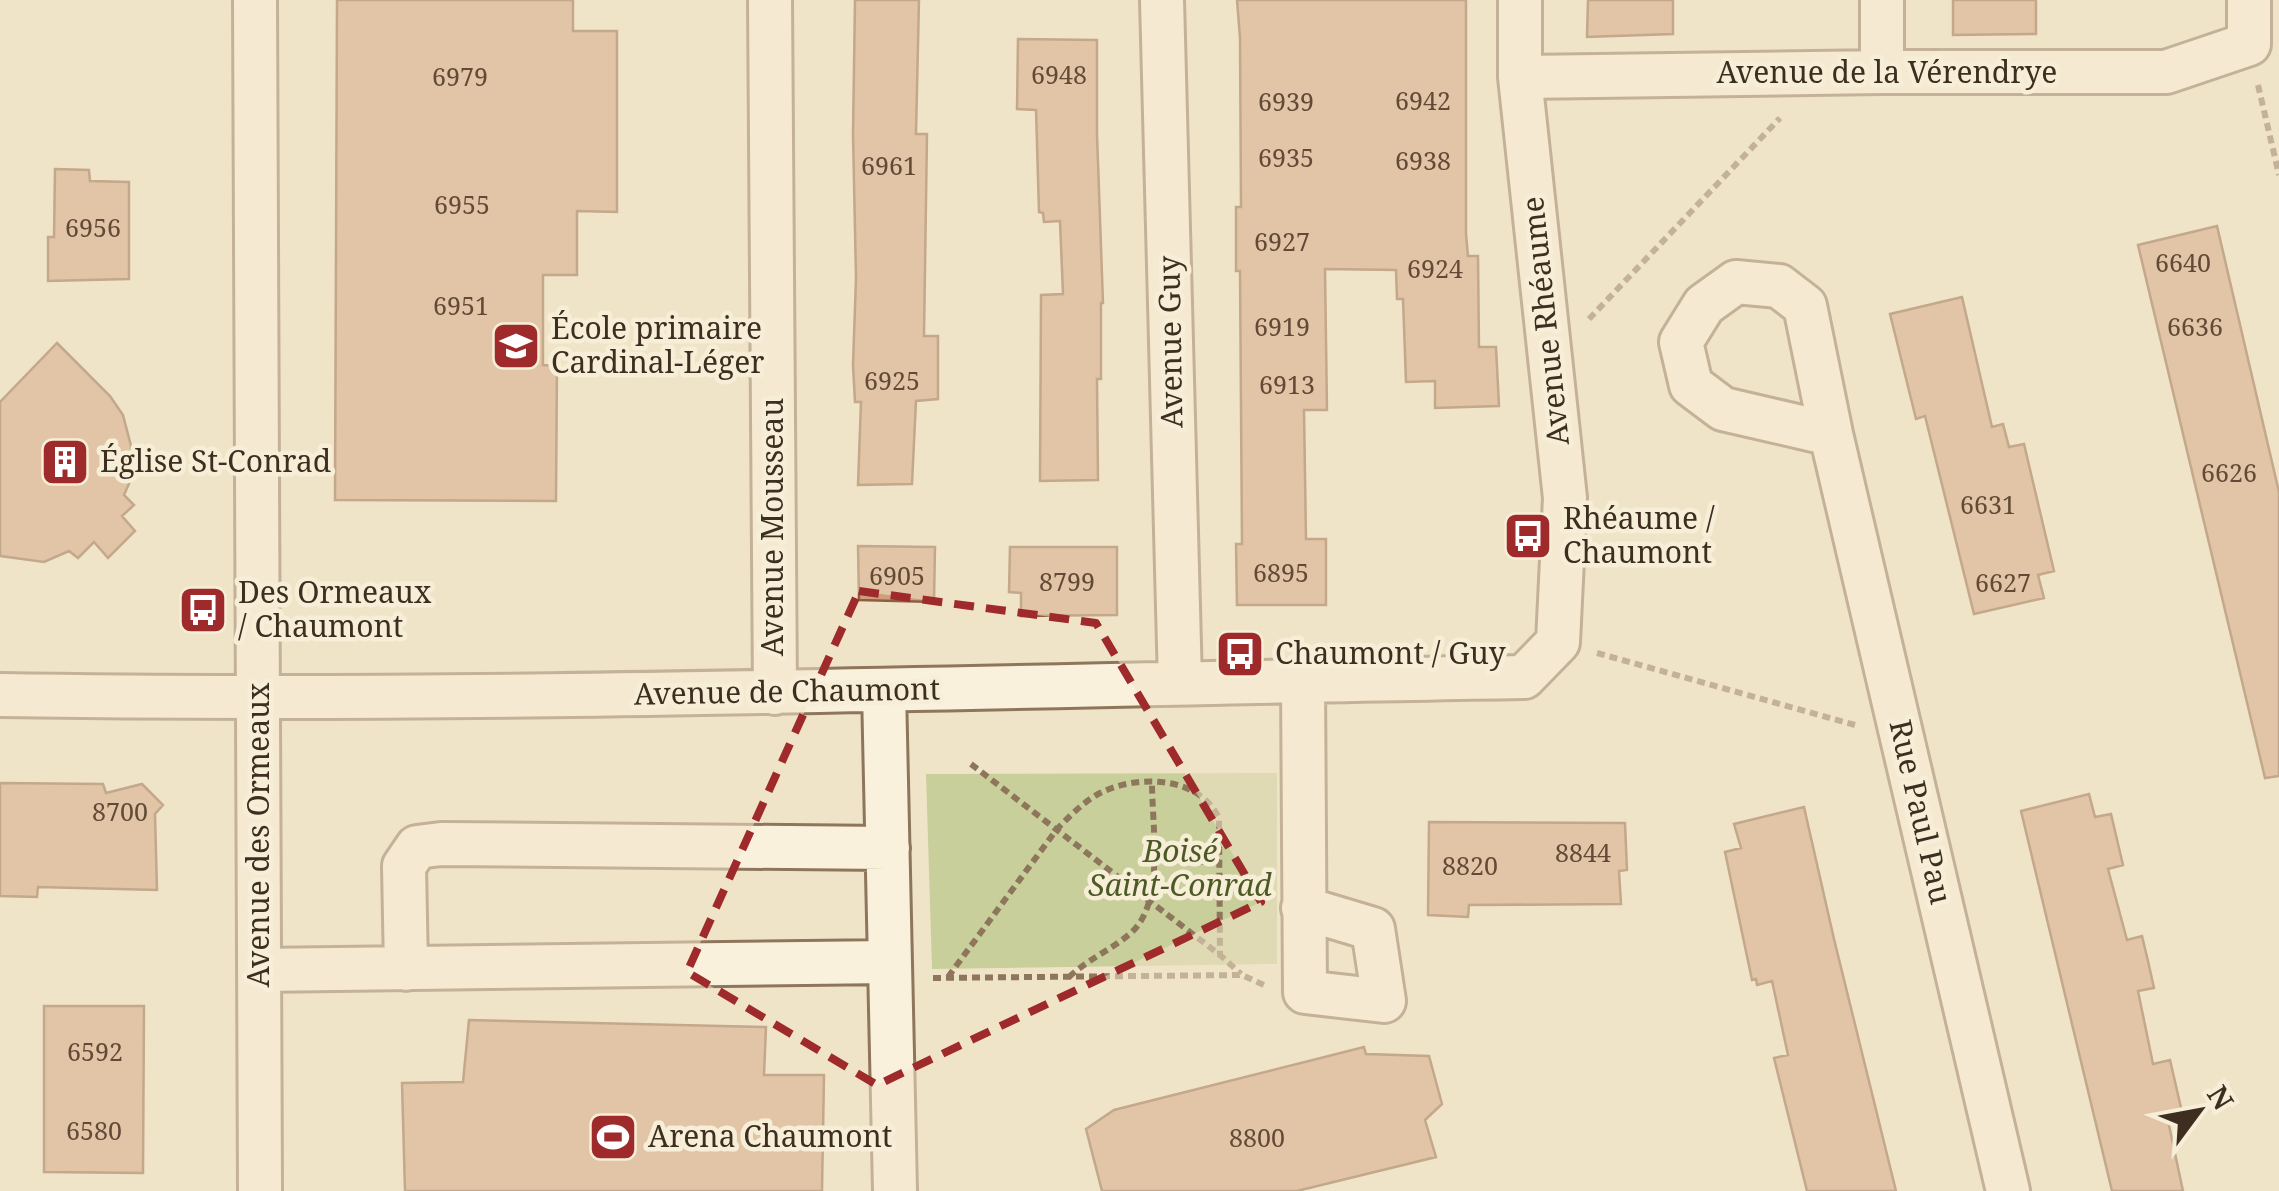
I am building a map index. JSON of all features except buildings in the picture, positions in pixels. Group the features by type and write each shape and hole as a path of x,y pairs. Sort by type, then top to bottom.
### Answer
{"street":[{"name":"Avenue des Ormeaux","path":"255,0 260,1191"},
{"name":"Avenue Mousseau","path":"770,0 775,693"},
{"name":"Avenue Guy","path":"1162,0 1180,683"},
{"name":"Avenue Rhéaume","path":"1520,0 1520,77 1565,498 1558,642"},
{"path":"1882,0 1882,72"},
{"path":"2248,0 2249,44"},
{"name":"Avenue de la Vérendrye","path":"1520,77 2166,72 2249,44"},
{"name":"Rue Paul Pau","path":"1831,434 2008,1191"},
{"name":"Avenue de Chaumont","path":"0,695 258,699 775,693 1524,677 1558,642"},
{"path":"1303,681 1303,908"},
{"path":"884,690 888,848 906,970 896,1191"},
{"path":"406,969 404,866 417,847 441,844 888,848"},
{"path":"259,970 906,970"}],"path":[{"path":"2249,44 2279,176"},
{"path":"1550,360 1823,72"},
{"path":"1558,642 1902,739"},
{"path":"971,764 1242,975 1270,988"},
{"path":"1069,977 1133,930 1152,902 1152,783"},
{"path":"948,978 1058,829 1098,794 1122,784 1190,788 1213,805 1219,818 1220,955"},
{"path":"1186,862 1220,862"},
{"path":"906,970 948,978 1242,975"}],"highlighted area":[{"path":"859,591 1096,623 1261,902 877,1085 687,972"}],"green space":[{"name":"Boisé Saint-Conrad","path":"1277,773 1277,964 932,969 926,774"}],"place":[{"name":"École primaire Cardinal-Léger","path":"516,346"},
{"name":"Église St-Conrad","path":"65,462"},
{"name":"Rhéaume / Chaumont","path":"1528,536"},
{"name":"Des Ormeaux / Chaumont","path":"203,610"},
{"name":"Chaumont / Guy","path":"1240,654"},
{"name":"Arena Chaumont","path":"613,1137"}]}
